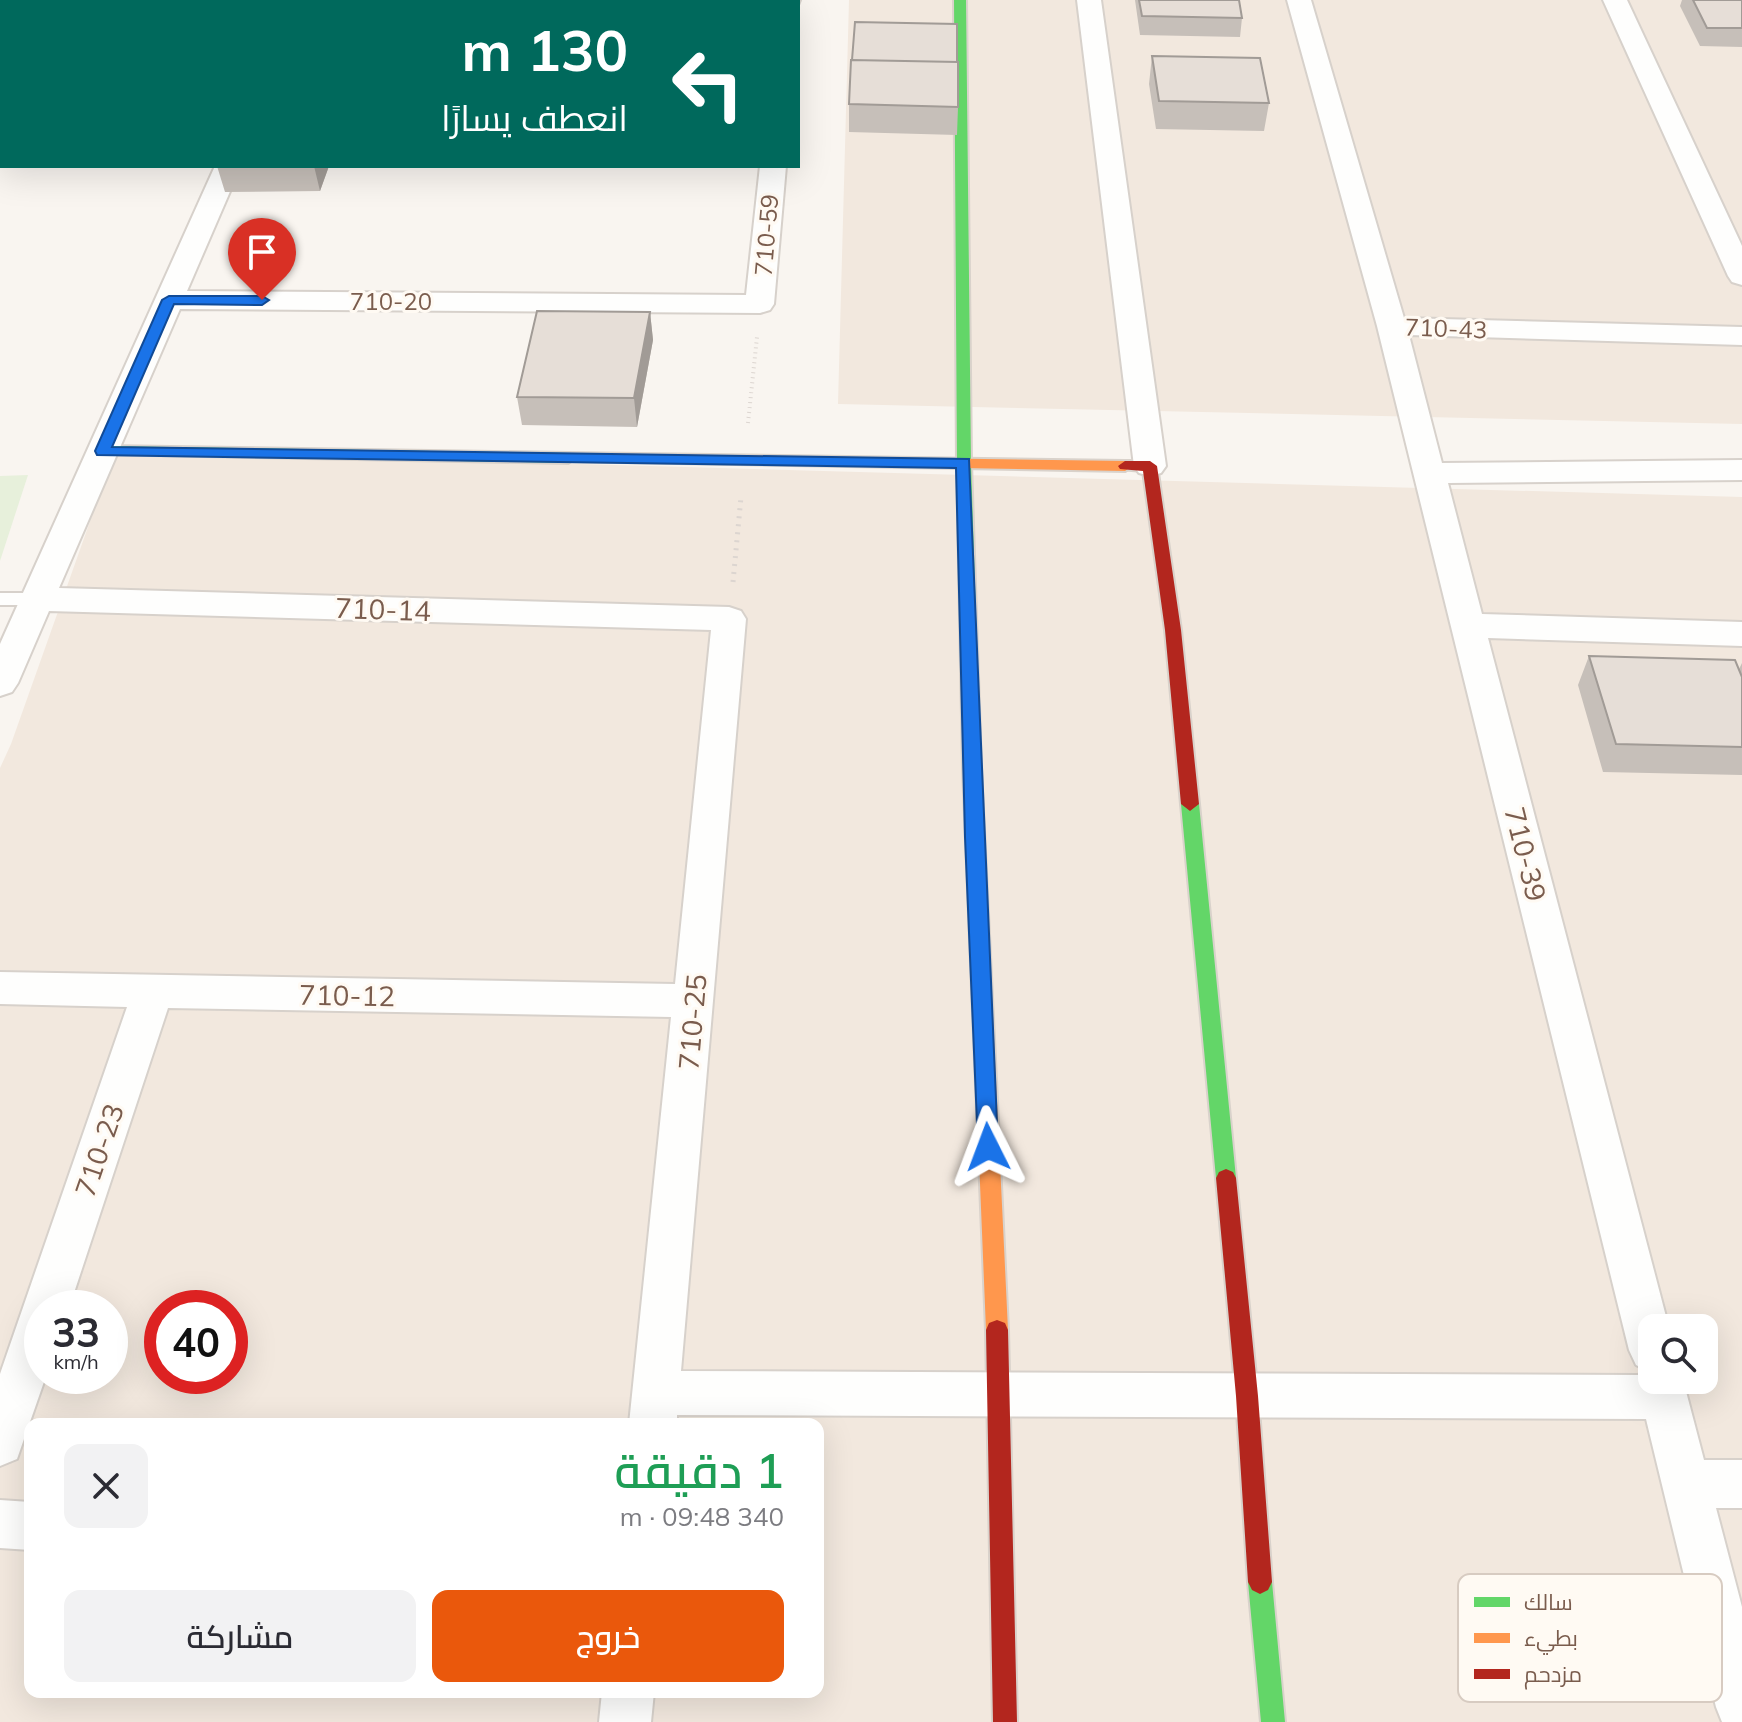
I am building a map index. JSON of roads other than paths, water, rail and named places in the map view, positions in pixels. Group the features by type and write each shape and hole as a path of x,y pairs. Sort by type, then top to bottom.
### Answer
{"street":[{"path":"960,0 964,463 975,853 1000,1395 1005,1722"},
{"path":"1089,0 1173,630 1247,1396 1268,1691 1273,1722"},
{"name":"710-43","path":"1299,0 1392,326 1742,336"},
{"path":"1615,0 1742,276"},
{"path":"0,683 227,168"},
{"name":"710-59","path":"760,304 773,168"},
{"name":"710-20","path":"169,300 760,304"},
{"name":"710-39","path":"1392,326 1643,1314"},
{"path":"103,451 1150,466"},
{"path":"1429,473 1742,470"},
{"name":"710-14","path":"37,599 729,619"},
{"name":"710-25","path":"655,1408 729,619"},
{"path":"1468,625 1742,634"},
{"name":"710-12","path":"0,988 693,1001"},
{"name":"710-23","path":"52,1290 153,991"},
{"path":"0,1443 24,1372"},
{"path":"655,1408 1000,1395 1247,1396 1638,1389"},
{"path":"1663,1394 1709,1574"},
{"path":"1686,1484 1742,1484"},
{"path":"0,1524 24,1526"},
{"path":"1722,1627 1742,1707"},
{"path":"625,1722 627,1698"}],"lane":[{"path":"0,599 37,599"}]}
